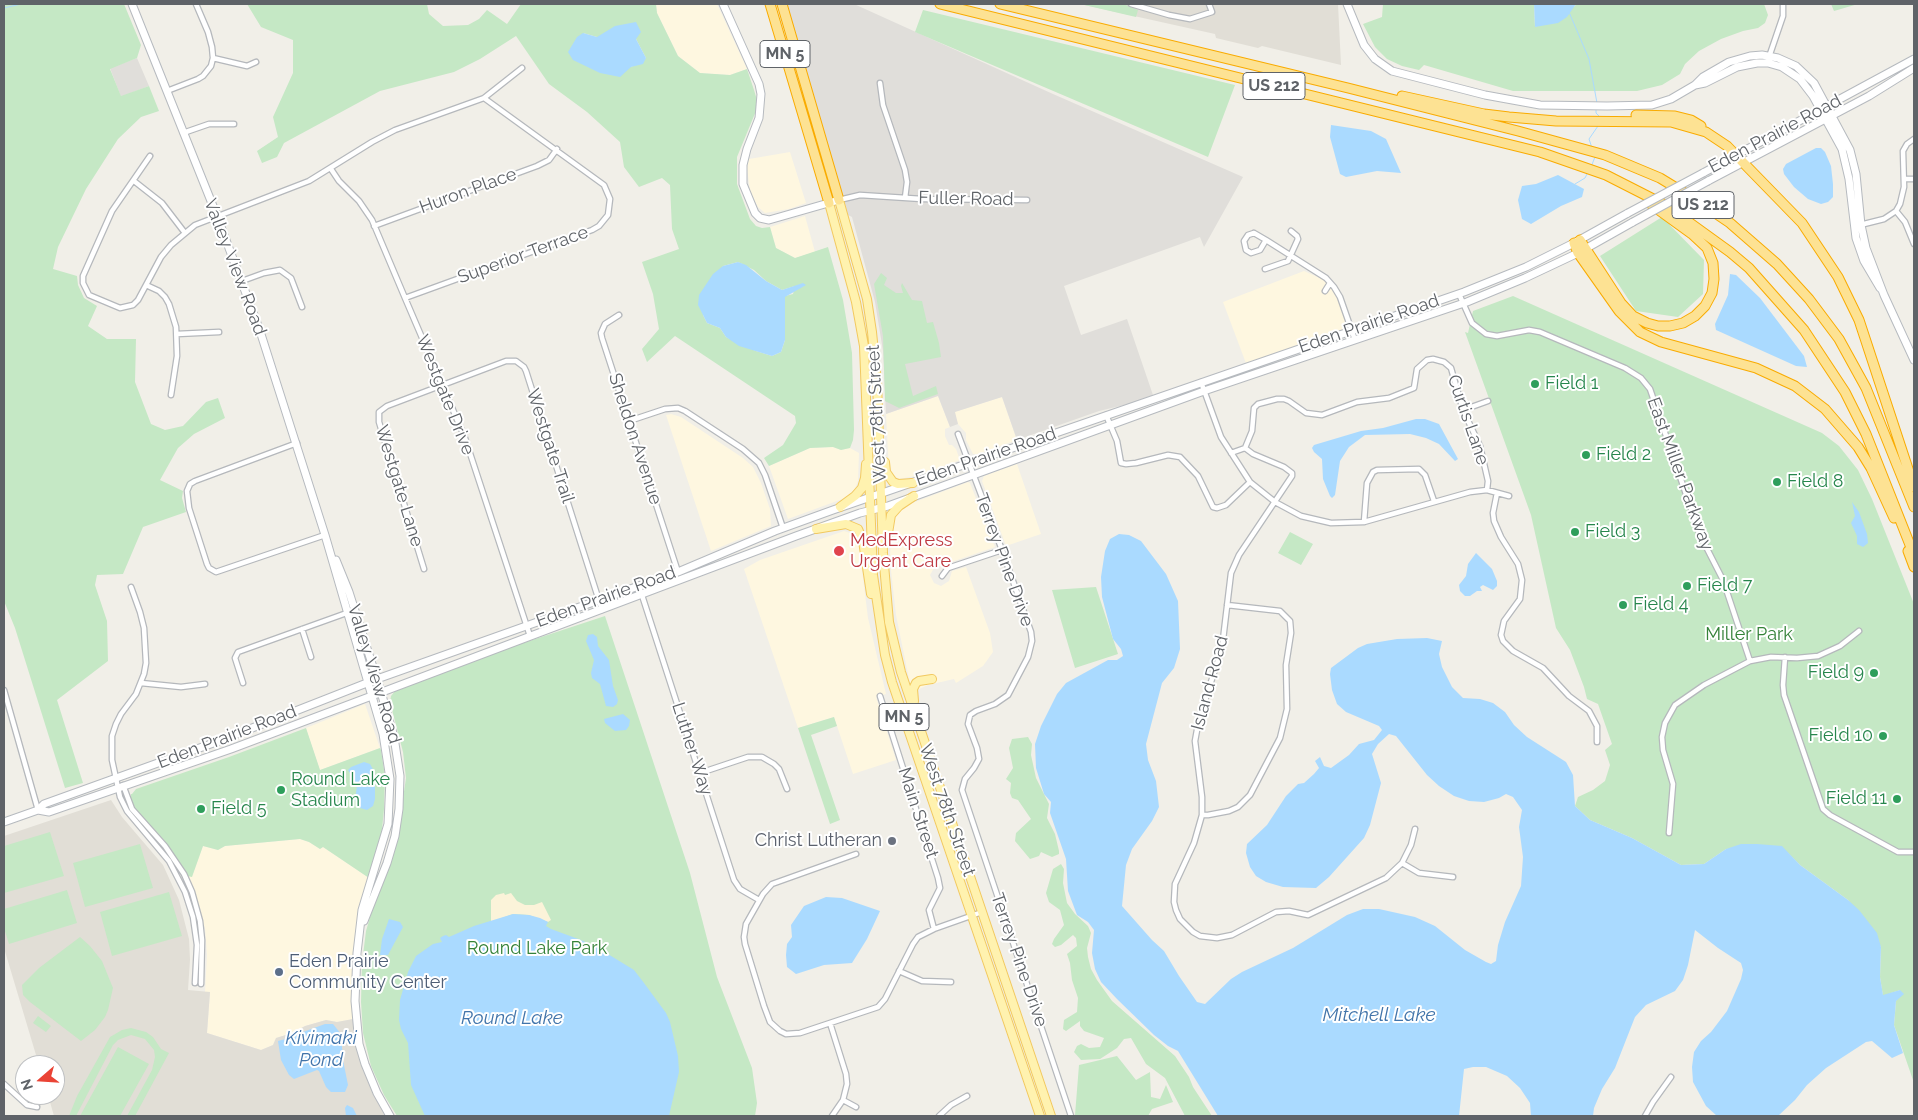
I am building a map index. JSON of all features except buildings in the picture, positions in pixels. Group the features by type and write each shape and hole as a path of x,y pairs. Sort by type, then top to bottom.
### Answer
{"highway":[{"name":"MN 5","path":"770,4 829,203"},
{"name":"MN 5","path":"782,4 839,200"},
{"name":"US 212","path":"940,4 1501,141 1606,175 1665,205 1730,252 1767,287 1804,330 1845,392 1866,434 1914,555"},
{"name":"US 212","path":"1000,4 1348,88 1605,154 1660,178 1730,223 1778,264 1809,299 1839,339 1866,388 1914,507"},
{"path":"1348,88 1399,95 1484,114 1556,121 1658,121 1682,124 1706,132 1727,146 1802,223 1833,270 1848,297 1868,346 1914,487"},
{"path":"1582,251 1621,303 1633,316 1647,323 1670,326 1683,323 1695,316 1705,306 1712,293 1714,279 1713,263 1707,248 1666,213 1606,175"},
{"path":"1577,241 1619,311 1640,332 1661,342 1756,368 1795,386 1825,409 1846,431 1870,468 1914,567"}],"main road":[{"name":"Valley View Road","path":"132,4 242,281 325,535 383,734 390,779 390,804 386,834 362,910 357,953 355,1001 360,1044 368,1074 390,1116"},
{"path":"723,4 759,84 761,94 760,118 747,149 743,166 744,184 755,213 762,220 769,220 839,200"},
{"path":"1347,4 1364,45 1382,65 1406,76 1485,95 1555,106 1644,106 1661,103 1695,85 1705,83 1737,67 1769,59 1785,60 1803,71 1814,83 1827,106 1828,117"},
{"path":"1769,59 1800,80 1809,89 1820,110 1828,117 1847,143 1854,165 1859,250 1884,295 1914,360"},
{"name":"Eden Prairie Road","path":"4,822 38,810 44,804 368,683 678,572 783,528 840,507 1459,294 1526,267 1577,241 1914,59"},
{"name":"Eden Prairie Road","path":"38,810 49,812 231,749 816,529 914,496 1204,391 1462,303 1525,278 1582,251 1914,68"},
{"name":"West 78th Street","path":"839,200 867,299 877,382 886,594 889,622 901,672 1051,1116"},
{"name":"West 78th Street","path":"829,203 856,302 864,346 874,575 880,628 892,682 1040,1116"},
{"path":"840,507 859,492 865,478 864,416 866,377"},
{"path":"879,427 888,477 898,484 913,483"},
{"path":"901,672 889,582 887,530 894,510 914,496"},
{"path":"816,529 846,524 856,528 861,534 874,615 886,655"},
{"name":"Valley View Road","path":"325,535 344,578 382,692 397,752 400,776 396,830 387,863 360,932"},
{"path":"932,679 919,681 914,686 913,694 932,755 936,778"}],"street":[{"path":"167,91 203,76 211,66 213,58 208,32 196,4"},
{"path":"1131,4 1190,19 1212,12 1209,4"},
{"path":"1769,59 1783,16 1783,4"},
{"path":"213,58 247,66 256,62"},
{"path":"150,156 112,211 84,270 83,283 89,295 120,308 133,305 138,300 161,258 185,233 196,225 292,188 331,169 372,142 395,130 484,98 522,68"},
{"name":"Fuller Road","path":"880,83 883,105 905,170 907,182 905,198"},
{"name":"Superior Terrace","path":"405,298 599,226 608,214 610,207 608,192 599,180 484,98"},
{"path":"184,133 209,124 234,124"},
{"path":"1857,226 1884,219 1896,211 1903,196 1903,151 1907,144 1914,139"},
{"name":"Huron Place","path":"374,226 538,166 548,160 557,149"},
{"name":"Westgate Drive","path":"331,169 339,181 366,210 405,298 472,459 530,636"},
{"path":"1904,180 1914,179"},
{"path":"134,181 162,203 185,233"},
{"name":"Fuller Road","path":"839,200 860,195 905,198 1027,200"},
{"path":"1896,211 1905,222 1914,244"},
{"path":"1265,269 1288,261 1298,239 1291,231"},
{"path":"1266,240 1260,250 1254,253 1246,250 1245,238 1250,234 1257,234 1326,278 1338,292 1355,340"},
{"path":"242,281 264,273 280,270 291,278 302,307"},
{"path":"146,285 159,291 165,297 169,304 177,334 177,356 171,395"},
{"path":"1325,291 1332,285"},
{"name":"East Miller Parkway","path":"1459,294 1472,323 1486,334 1497,336 1523,331 1540,332 1625,368 1641,378 1650,389 1700,535 1723,580 1750,661"},
{"name":"Sheldon Avenue","path":"619,315 605,324 601,333 678,572"},
{"path":"177,334 219,332"},
{"name":"Curtis Lane","path":"1245,448 1252,432 1254,408 1258,404 1270,400 1284,399 1290,401 1306,413 1317,416 1357,402 1389,398 1414,388 1417,369 1430,359 1444,362 1451,368 1463,410 1480,446 1486,471 1487,490"},
{"name":"Westgate Trail","path":"442,385 506,362 516,361 524,367 602,610"},
{"path":"1201,382 1221,437 1230,453 1250,482 1287,510 1315,520 1331,523 1364,522 1470,492 1487,490 1509,496"},
{"name":"Westgate Lane","path":"424,569 378,418 382,408 442,385"},
{"path":"1463,410 1488,401"},
{"path":"629,421 665,408 678,408 743,449 759,463 783,528"},
{"path":"1106,414 1117,441 1121,463 1136,463 1168,455 1180,457 1198,476 1213,507 1217,508 1226,505 1250,482"},
{"name":"Terrey Pine Drive","path":"958,434 1031,632 1031,649 1008,695 995,704 968,714 968,724 978,748 979,759 963,784 963,796 1071,1116"},
{"path":"296,444 195,480 187,490 189,508 207,564 209,568 216,572 325,535"},
{"path":"1230,453 1245,448"},
{"name":"Island Road","path":"1245,448 1249,452 1284,467 1292,473 1291,479 1234,564 1229,583 1222,648 1199,720 1195,740 1202,797 1202,815 1196,838 1175,884 1174,902 1180,919 1200,936 1217,938 1232,935 1276,912 1289,911 1308,915 1382,880 1402,863 1415,830"},
{"path":"1364,522 1367,483 1373,472 1377,470 1419,469 1425,475 1434,501"},
{"path":"1497,493 1494,521 1496,530 1518,564 1522,580 1520,599 1504,621 1503,641 1513,651 1543,668 1569,696 1589,711 1597,726 1596,742"},
{"path":"942,576 948,568 1002,550"},
{"name":"Luther Way","path":"639,586 736,885 740,890 759,900"},
{"path":"131,587 140,612 146,644 146,663 136,694 121,714 112,736 112,760 121,788 132,809 168,851 184,874 192,892 200,921 202,940 201,984"},
{"path":"1202,815 1208,816 1229,811 1238,807 1250,795 1280,738 1288,709 1286,665 1291,633 1290,621 1280,611 1227,605"},
{"path":"242,682 235,658 238,652 355,610"},
{"path":"302,629 311,657"},
{"path":"1669,833 1673,784 1662,743 1663,730 1668,716 1675,705 1682,699 1750,661 1771,657 1809,657 1827,653 1846,642 1859,631"},
{"path":"1785,657 1782,685 1784,695 1823,809 1830,815 1891,848 1903,853 1914,852"},
{"path":"141,683 181,687 205,684"},
{"path":"4,690 38,810"},
{"name":"Main Street","path":"880,696 938,878 940,888 929,910 934,929"},
{"path":"700,773 748,758 762,757 779,769 787,789"},
{"path":"121,788 127,812 169,861 185,892 193,917 197,945 195,983"},
{"path":"856,854 778,881 767,888 746,924 744,937 770,1022 780,1032 793,1034 878,1007 885,999 918,937 934,929 982,912"},
{"path":"1402,863 1419,872 1453,877"},
{"path":"899,971 930,983 951,982"},
{"path":"830,1023 846,1074 847,1084 843,1100 832,1116"},
{"path":"1645,1116 1670,1077"},
{"path":"4,1084 28,1105 37,1107"},
{"path":"939,1116 951,1105 967,1096"},
{"path":"843,1100 856,1107"}],"shaded area":[{"path":"656,4 717,4 747,69 730,75 700,73 678,56 657,13"},
{"path":"789,4 854,4 1243,177 1204,247 1200,237 1064,286 1081,335 1127,319 1154,398 1099,411 1017,440 1002,397 955,412 958,424 950,427 938,396 886,414 883,351 875,302 852,217 842,212 782,6"},
{"path":"1080,4 1338,4 1341,65 1262,46 1258,48 1216,38 1215,34"},
{"path":"137,58 149,86 121,97 110,68"},
{"path":"790,152 806,203 789,209 765,213 758,207 750,191 747,168 749,159"},
{"path":"805,216 815,252 795,258 776,248 770,227"},
{"path":"1304,271 1324,280 1326,278 1334,287 1352,330 1247,366 1223,302"},
{"path":"938,396 950,427 945,429 945,436 949,445 956,449 960,460 921,475 899,479 889,472 886,414"},
{"path":"1002,397 1017,440 973,454 966,440 966,433 958,424 954,412"},
{"path":"671,414 681,417 743,458 753,467 770,509 771,526 711,551 666,415"},
{"path":"833,447 841,450 850,448 859,453 858,481 855,489 845,498 788,519 769,466 810,448"},
{"path":"1017,464 1041,534 1006,546 982,481 984,476"},
{"path":"968,482 995,547 934,568 930,575 934,583 941,586 949,581 952,571 966,567 990,633 993,652 983,666 956,683 954,679 928,685 917,690 910,684 896,615 890,562 891,525 901,509 907,505"},
{"path":"844,531 853,534 859,546 868,618 886,694 876,697 896,760 853,774 834,717 798,728 744,569 760,560"},
{"path":"365,704 380,748 320,770 306,728"},
{"path":"111,800 122,817 163,865 179,900 189,939 188,990 210,992 207,1033 261,1050 273,1045 276,1038 305,1026 326,1020 337,1022 353,1019 357,1047 364,1072 385,1116 54,1116 51,1105 65,1105 65,1055 36,1055 4,948 4,836"},
{"path":"300,839 320,849 323,847 369,878 354,951 353,1019 337,1022 326,1020 305,1026 276,1038 273,1045 261,1050 207,1033 210,993 205,992 207,955 205,928 187,876 192,876 203,846 218,850 225,846"}],"green space":[{"path":"4,4 124,4 141,45 137,58 110,69 121,96 149,86 159,111 141,117 118,139 86,189 58,247 53,269 77,276 78,285 84,298 97,306 88,326 107,339 136,339 135,382 151,424 165,430 183,426 206,402 218,398 225,418 194,434 178,448 160,480 183,491 182,498 186,512 143,527 123,574 97,575 95,585 107,621 108,661 57,700 83,783 65,788 15,628 4,601"},
{"path":"247,4 427,4 429,14 443,26 468,25 479,19 487,10 507,24 521,4 656,4 657,13 678,56 700,73 730,75 747,69 757,100 756,111 737,157 737,184 750,219 756,226 762,228 770,227 776,248 795,258 828,247 843,300 852,353 854,430 850,448 841,450 833,447 810,448 769,466 764,458 783,445 796,423 795,416 675,336 647,362 642,349 659,329 653,294 642,262 679,249 672,229 670,185 662,178 639,187 624,167 620,142 587,112 549,84 516,36 480,59 454,72 380,91 284,143 277,157 262,163 257,151 278,137 273,117 293,73 293,40 261,27","holes":["583,33 597,37 636,39 646,58 631,67","738,262 754,270 766,281 782,290 795,286 793,294 785,296 785,340 781,352 772,356 726,337 720,328 707,323 703,315 723,266"]},
{"path":"1080,4 1123,4 1138,10 1136,17"},
{"path":"1383,4 1534,4 1535,27 1576,4 1764,4 1768,15 1765,23 1758,28 1721,39 1699,51 1685,64 1680,74 1662,85 1637,91 1513,91 1424,65 1419,70 1402,66 1387,59 1375,47 1363,24 1382,17"},
{"path":"1831,4 1858,4 1834,11"},
{"path":"923,10 1235,85 1208,157 915,32"},
{"path":"1662,217 1704,260 1703,294 1678,317 1636,311 1600,256"},
{"path":"881,273 887,278 884,285 896,293 903,293 902,283 912,300 922,301 927,323 933,322 941,357 905,364 913,396 936,386 938,394 899,408 885,401 883,336 874,284"},
{"name":"Miller Park","path":"1513,296 1822,433 1839,446 1858,470 1872,499 1914,604 1914,1083 1894,1025 1896,1001 1900,990 1883,996 1880,977 1881,947 1848,900 1800,865 1781,846 1726,849 1704,864 1681,865 1632,838 1590,820 1575,806 1578,797 1593,790 1605,781 1610,765 1605,750 1612,744 1598,704 1587,699 1570,650 1556,628 1531,515 1465,332 1468,333 1473,311"},
{"path":"1290,532 1313,544 1301,565 1278,553"},
{"path":"1096,587 1118,654 1075,668 1052,590"},
{"name":"Round Lake Park","path":"605,616 690,873 717,977 752,1068 757,1103 755,1116 397,1116 384,1095 371,1066 363,1033 361,1002 362,963 366,931 375,900 396,846 406,778 403,752 390,702 391,696 395,691 508,648"},
{"path":"834,717 837,726 811,735 840,820 830,824 798,728"},
{"path":"306,728 320,770 380,748 381,750 385,776 384,809 381,840 369,878 323,847 320,849 300,839 225,846 218,850 203,846 192,877 187,876 164,840 136,810 131,801 131,794 136,789"},
{"path":"1028,737 1032,744 1031,755 1036,778 1049,804 1047,818 1055,834 1059,851 1059,854 1052,857 1041,852 1039,856 1030,859 1015,841 1016,833 1031,819 1018,800 1012,798 1010,793 1011,783 1006,779 1013,768 1009,748 1012,739"},
{"path":"50,832 64,876 4,893 4,846"},
{"path":"140,844 153,888 85,907 73,863"},
{"path":"1061,864 1064,869 1063,883 1067,903 1075,914 1088,926 1091,933 1087,948 1088,957 1091,969 1097,980 1112,1001 1175,1056 1212,1116 1185,1116 1165,1078 1146,1064 1131,1038 1124,1039 1117,1048 1100,1059 1081,1060 1074,1052 1077,1046 1081,1044 1089,1048 1100,1047 1104,1038 1084,1031 1080,1026 1080,1021 1066,1031 1063,1029 1064,1020 1077,1012 1078,998 1067,954 1077,946 1076,938 1073,935 1061,945 1055,947 1052,944 1064,925 1060,910 1049,902 1046,893 1053,869"},
{"path":"67,890 77,923 9,944 4,928 4,909"},
{"path":"169,892 182,936 112,956 100,912"},
{"path":"80,937 102,961 113,988 105,1017 95,1030 81,1041 30,1002 23,995 22,985 39,968"},
{"path":"38,1016 51,1026 46,1032 33,1023"},
{"path":"131,1028 146,1032 153,1037 161,1049 169,1053 135,1116 127,1116 152,1070 155,1057 154,1050 145,1039 131,1035 118,1040 113,1045 76,1116 69,1116 77,1096 110,1037 122,1030"},
{"path":"118,1047 149,1064 120,1116 80,1116"},
{"path":"1117,1056 1136,1080 1150,1072 1151,1097 1160,1099 1166,1085 1173,1102 1152,1109 1148,1116 1075,1115 1079,1065"}],"sand":[{"path":"504,893 505,895 511,893 517,901 525,905 534,905 542,902 551,920 548,922 529,915 513,914 491,922 491,900 496,895"}],"water":[{"path":"1534,4 1576,4 1567,17 1558,23 1535,27"},
{"path":"636,22 641,32 636,39 646,58 643,64 631,67 620,77 600,73 573,60 568,52 577,37 583,33 597,37 615,26"},
{"path":"1331,125 1371,131 1386,139 1401,173 1377,171 1346,177 1340,174 1330,137"},
{"path":"1816,148 1821,148 1825,152 1831,166 1833,184 1833,197 1828,202 1821,204 1808,199 1794,187 1784,174 1783,169 1786,164"},
{"path":"1558,175 1584,189 1582,197 1561,206 1531,224 1522,219 1518,200 1522,186 1536,184"},
{"path":"738,262 746,265 766,281 782,290 803,283 806,285 785,297 785,340 781,352 772,356 739,346 726,337 720,328 707,323 698,305 699,295 713,274 723,266"},
{"path":"1730,274 1736,275 1760,298 1804,356 1807,367 1796,366 1716,330 1715,324 1728,295"},
{"path":"1416,419 1425,419 1439,424 1458,459 1455,461 1439,444 1426,438 1410,434 1365,435 1349,447 1340,461 1335,495 1332,498 1330,496 1323,479 1322,459 1314,452 1312,448 1314,445 1361,431 1383,428"},
{"path":"1852,502 1859,512 1867,534 1868,543 1863,547 1857,544 1857,536 1851,523 1855,516"},
{"name":"Mitchell Lake","path":"1119,534 1129,535 1141,541 1166,574 1178,601 1180,649 1174,668 1162,683 1146,744 1148,760 1156,781 1159,807 1152,821 1132,849 1126,865 1122,906 1164,951 1197,1002 1205,1004 1231,979 1242,972 1293,948 1347,915 1363,909 1379,909 1415,917 1435,926 1465,950 1486,962 1491,964 1496,961 1498,945 1505,922 1521,886 1523,857 1519,827 1522,810 1513,797 1506,794 1484,802 1469,801 1454,796 1427,775 1396,736 1389,734 1378,744 1372,754 1381,783 1370,825 1364,838 1329,877 1316,888 1283,887 1266,882 1256,876 1250,867 1246,853 1247,844 1267,825 1286,796 1298,784 1304,783 1319,768 1315,761 1320,757 1324,766 1331,768 1349,755 1359,744 1374,740 1382,730 1379,726 1346,712 1337,704 1332,690 1331,668 1358,648 1367,644 1397,639 1427,638 1442,641 1439,654 1442,667 1452,687 1463,698 1480,699 1493,703 1505,712 1514,725 1527,737 1566,762 1573,775 1575,806 1590,820 1632,838 1681,865 1704,864 1726,849 1741,844 1782,846 1800,865 1848,900 1859,910 1877,933 1881,947 1880,977 1883,995 1900,990 1904,994 1896,1001 1894,1025 1903,1053 1892,1058 1872,1041 1866,1042 1826,1068 1778,1116 1717,1116 1706,1106 1693,1082 1694,1052 1727,1011 1743,970 1741,963 1695,930 1683,980 1675,991 1646,1005 1635,1017 1615,1068 1602,1089 1594,1108 1593,1116 1531,1116 1530,1103 1520,1088 1507,1076 1486,1067 1473,1067 1464,1069 1459,1116 1218,1116 1178,1051 1154,1035 1101,982 1095,969 1092,953 1094,930 1088,922 1077,915 1068,891 1066,859 1050,813 1051,802 1044,794 1036,768 1035,744 1041,726 1057,694 1066,683 1108,660 1117,660 1123,656 1121,649 1113,639 1102,597 1101,577 1105,551 1110,539"},
{"path":"1476,553 1492,569 1497,586 1493,590 1483,585 1480,587 1482,591 1465,596 1460,591 1459,585 1466,576 1468,564"},
{"path":"593,634 597,637 598,646 609,660 613,686 618,700 617,704 613,707 606,706 600,684 592,678 591,673 594,660 586,641 588,635"},
{"path":"623,714 630,720 626,730 615,731 605,723 604,719"},
{"path":"364,762 370,764 375,773 375,799 373,806 367,810 360,808 355,800 357,785 348,770"},
{"path":"826,897 842,898 880,911 867,939 852,963 824,965 796,974 787,967 787,944 792,937 791,925 804,906"},
{"name":"Round Lake","path":"513,914 540,918 548,922 546,926 551,929 598,948 634,970 666,1013 670,1022 678,1056 679,1072 669,1116 425,1116 411,1085 408,1043 399,1020 400,1000 408,972 416,956 433,944 442,942 440,938 443,936 449,937 474,926"},
{"path":"389,919 400,922 403,927 388,955 380,955 382,939"},
{"name":"Kivimaki Pond","path":"325,1024 333,1024 341,1034 343,1060 348,1085 345,1092 331,1092 326,1087 317,1070 294,1079 289,1075 281,1060 278,1041"},
{"path":"347,1105 353,1108 357,1116 346,1116 345,1108"}],"waterway":[{"path":"4,8 21,4"},
{"path":"1569,12 1589,59 1597,103"},
{"path":"1596,109 1596,113 1599,116"},
{"path":"1592,148 1589,139 1598,126"},
{"path":"1591,167 1595,157"},
{"path":"1575,184 1585,178 1588,172"}],"place":[{"name":"Field 1","path":"1535,384"},
{"name":"Field 2","path":"1586,455"},
{"name":"Field 8","path":"1777,482"},
{"name":"Field 3","path":"1575,532"},
{"name":"MedExpress Urgent Care","path":"839,551"},
{"name":"Field 7","path":"1687,586"},
{"name":"Field 4","path":"1623,605"},
{"name":"Field 9","path":"1874,673"},
{"name":"Field 10","path":"1883,736"},
{"name":"Round Lake Stadium","path":"281,790"},
{"name":"Field 11","path":"1897,799"},
{"name":"Field 5","path":"201,809"},
{"name":"Christ Lutheran","path":"892,841"},
{"name":"Eden Prairie Community Center","path":"279,972"}]}
